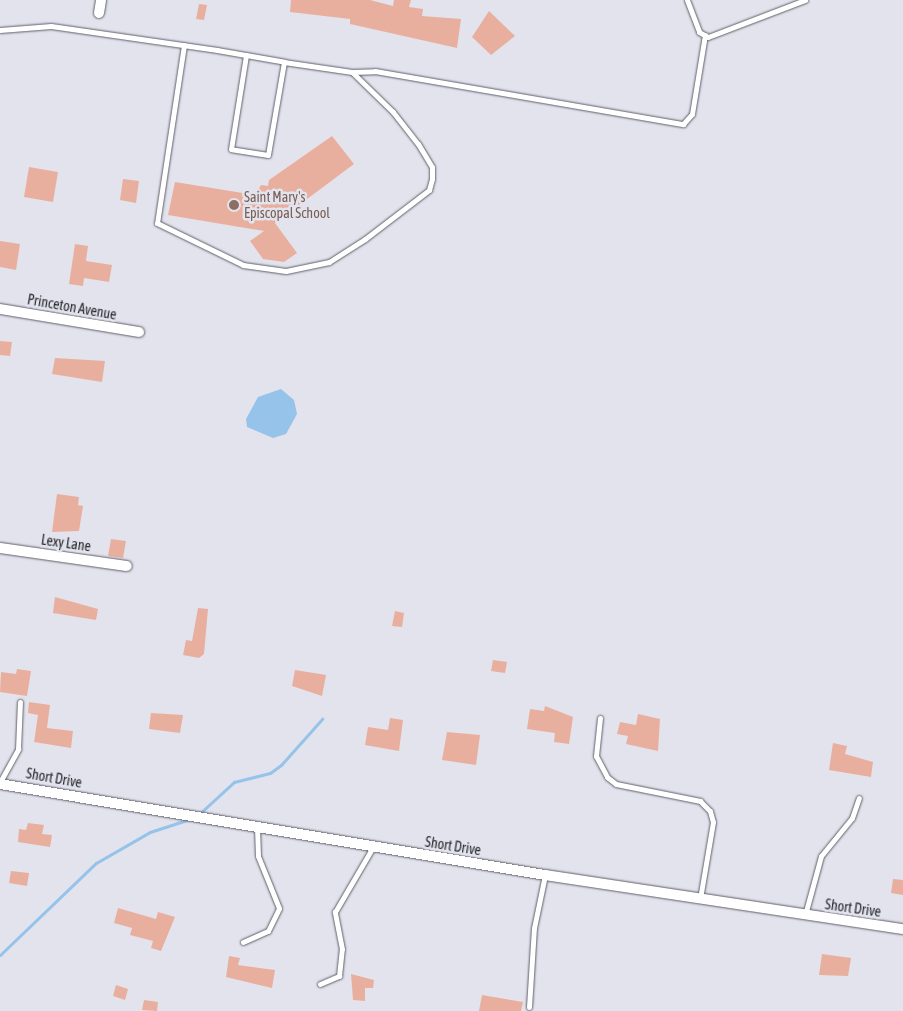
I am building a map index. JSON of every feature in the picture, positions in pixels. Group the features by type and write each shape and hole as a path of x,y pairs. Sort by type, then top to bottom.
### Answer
{"street":[{"path":"98,13 100,0"},
{"name":"Princeton Avenue","path":"0,309 140,332"},
{"name":"Lexy Lane","path":"0,548 127,566"},
{"name":"Short Drive","path":"0,783 257,828 545,875 805,916 903,929"}],"lane":[{"path":"0,30 51,26 352,72 375,71 683,124 692,114 705,35 687,0"},
{"path":"705,35 805,0"},
{"path":"184,45 158,223 243,265 286,271 329,262 429,190 432,167 418,144 393,112 352,72"},
{"path":"246,55 231,149 268,155 284,62"},
{"path":"0,783 18,749 20,702"},
{"path":"600,718 596,756 607,777 616,784 700,801 710,811 713,822 700,899"},
{"path":"805,916 821,856 852,818 859,798"},
{"path":"243,942 268,931 280,908 258,856 257,828"},
{"path":"320,984 339,976 342,948 336,912 373,847"},
{"path":"529,1007 534,928 545,875"}],"water":[{"path":"281,389 294,400 297,414 286,434 273,438 247,427 246,419 258,397"}],"building":[{"path":"291,0 370,0 393,6 394,0 411,0 409,7 423,9 422,16 461,19 457,48 350,24 350,19 290,12"},
{"path":"199,4 207,5 204,20 196,19"},
{"path":"489,11 515,36 491,55 472,37"},
{"name":"Saint Mary's Episcopal School","path":"332,136 354,164 275,223 297,253 284,262 263,259 250,241 264,231 168,215 175,182 255,195 261,185 268,186 269,180"},
{"path":"29,167 58,172 53,202 24,197"},
{"path":"123,179 139,181 136,203 120,200"},
{"path":"0,241 20,244 16,270 0,267"},
{"path":"75,244 88,246 86,261 112,265 109,282 84,278 83,286 69,284"},
{"path":"0,341 12,342 10,356 0,355"},
{"path":"55,358 105,361 102,382 52,374"},
{"path":"57,494 79,497 78,505 83,506 79,531 52,532"},
{"path":"111,539 126,541 123,558 108,556"},
{"path":"55,597 98,609 96,620 53,613"},
{"path":"198,608 208,609 204,654 199,658 183,655 186,640 192,641"},
{"path":"395,611 404,613 402,627 392,626"},
{"path":"493,660 507,662 505,673 491,671"},
{"path":"17,669 31,671 27,696 0,692 1,672 16,674"},
{"path":"295,670 326,675 322,696 292,686"},
{"path":"29,702 50,705 47,728 73,731 71,748 34,742 38,715 28,713"},
{"path":"545,706 573,717 569,744 554,742 555,733 527,729 530,709 544,711"},
{"path":"151,713 183,715 180,733 149,729"},
{"path":"638,714 660,719 658,751 626,744 628,736 617,734 620,722 636,725"},
{"path":"390,718 403,720 399,751 365,745 368,727 388,730"},
{"path":"447,732 480,735 476,765 442,760"},
{"path":"833,743 847,746 845,754 873,762 871,777 829,770"},
{"path":"28,823 44,825 42,834 52,835 50,847 18,842 19,829 26,830"},
{"path":"11,871 29,873 27,886 9,883"},
{"path":"893,879 903,880 903,895 891,893"},
{"path":"118,908 156,919 158,912 175,917 161,951 151,948 153,941 130,935 132,928 114,923"},
{"path":"822,954 851,958 848,976 819,975"},
{"path":"229,956 240,958 238,965 275,970 272,988 226,977"},
{"path":"351,974 374,980 373,988 365,988 365,1001 353,1000"},
{"path":"116,985 128,989 125,1000 113,996"},
{"path":"482,995 523,1002 521,1011 479,1011"},
{"path":"144,1000 158,1002 157,1011 142,1010"}],"waterway":[{"path":"198,815 234,782 270,773 281,765 322,719"},
{"path":"0,955 96,863 150,832 190,819"}],"place":[{"name":"Saint Mary's Episcopal School","path":"234,205"}]}
